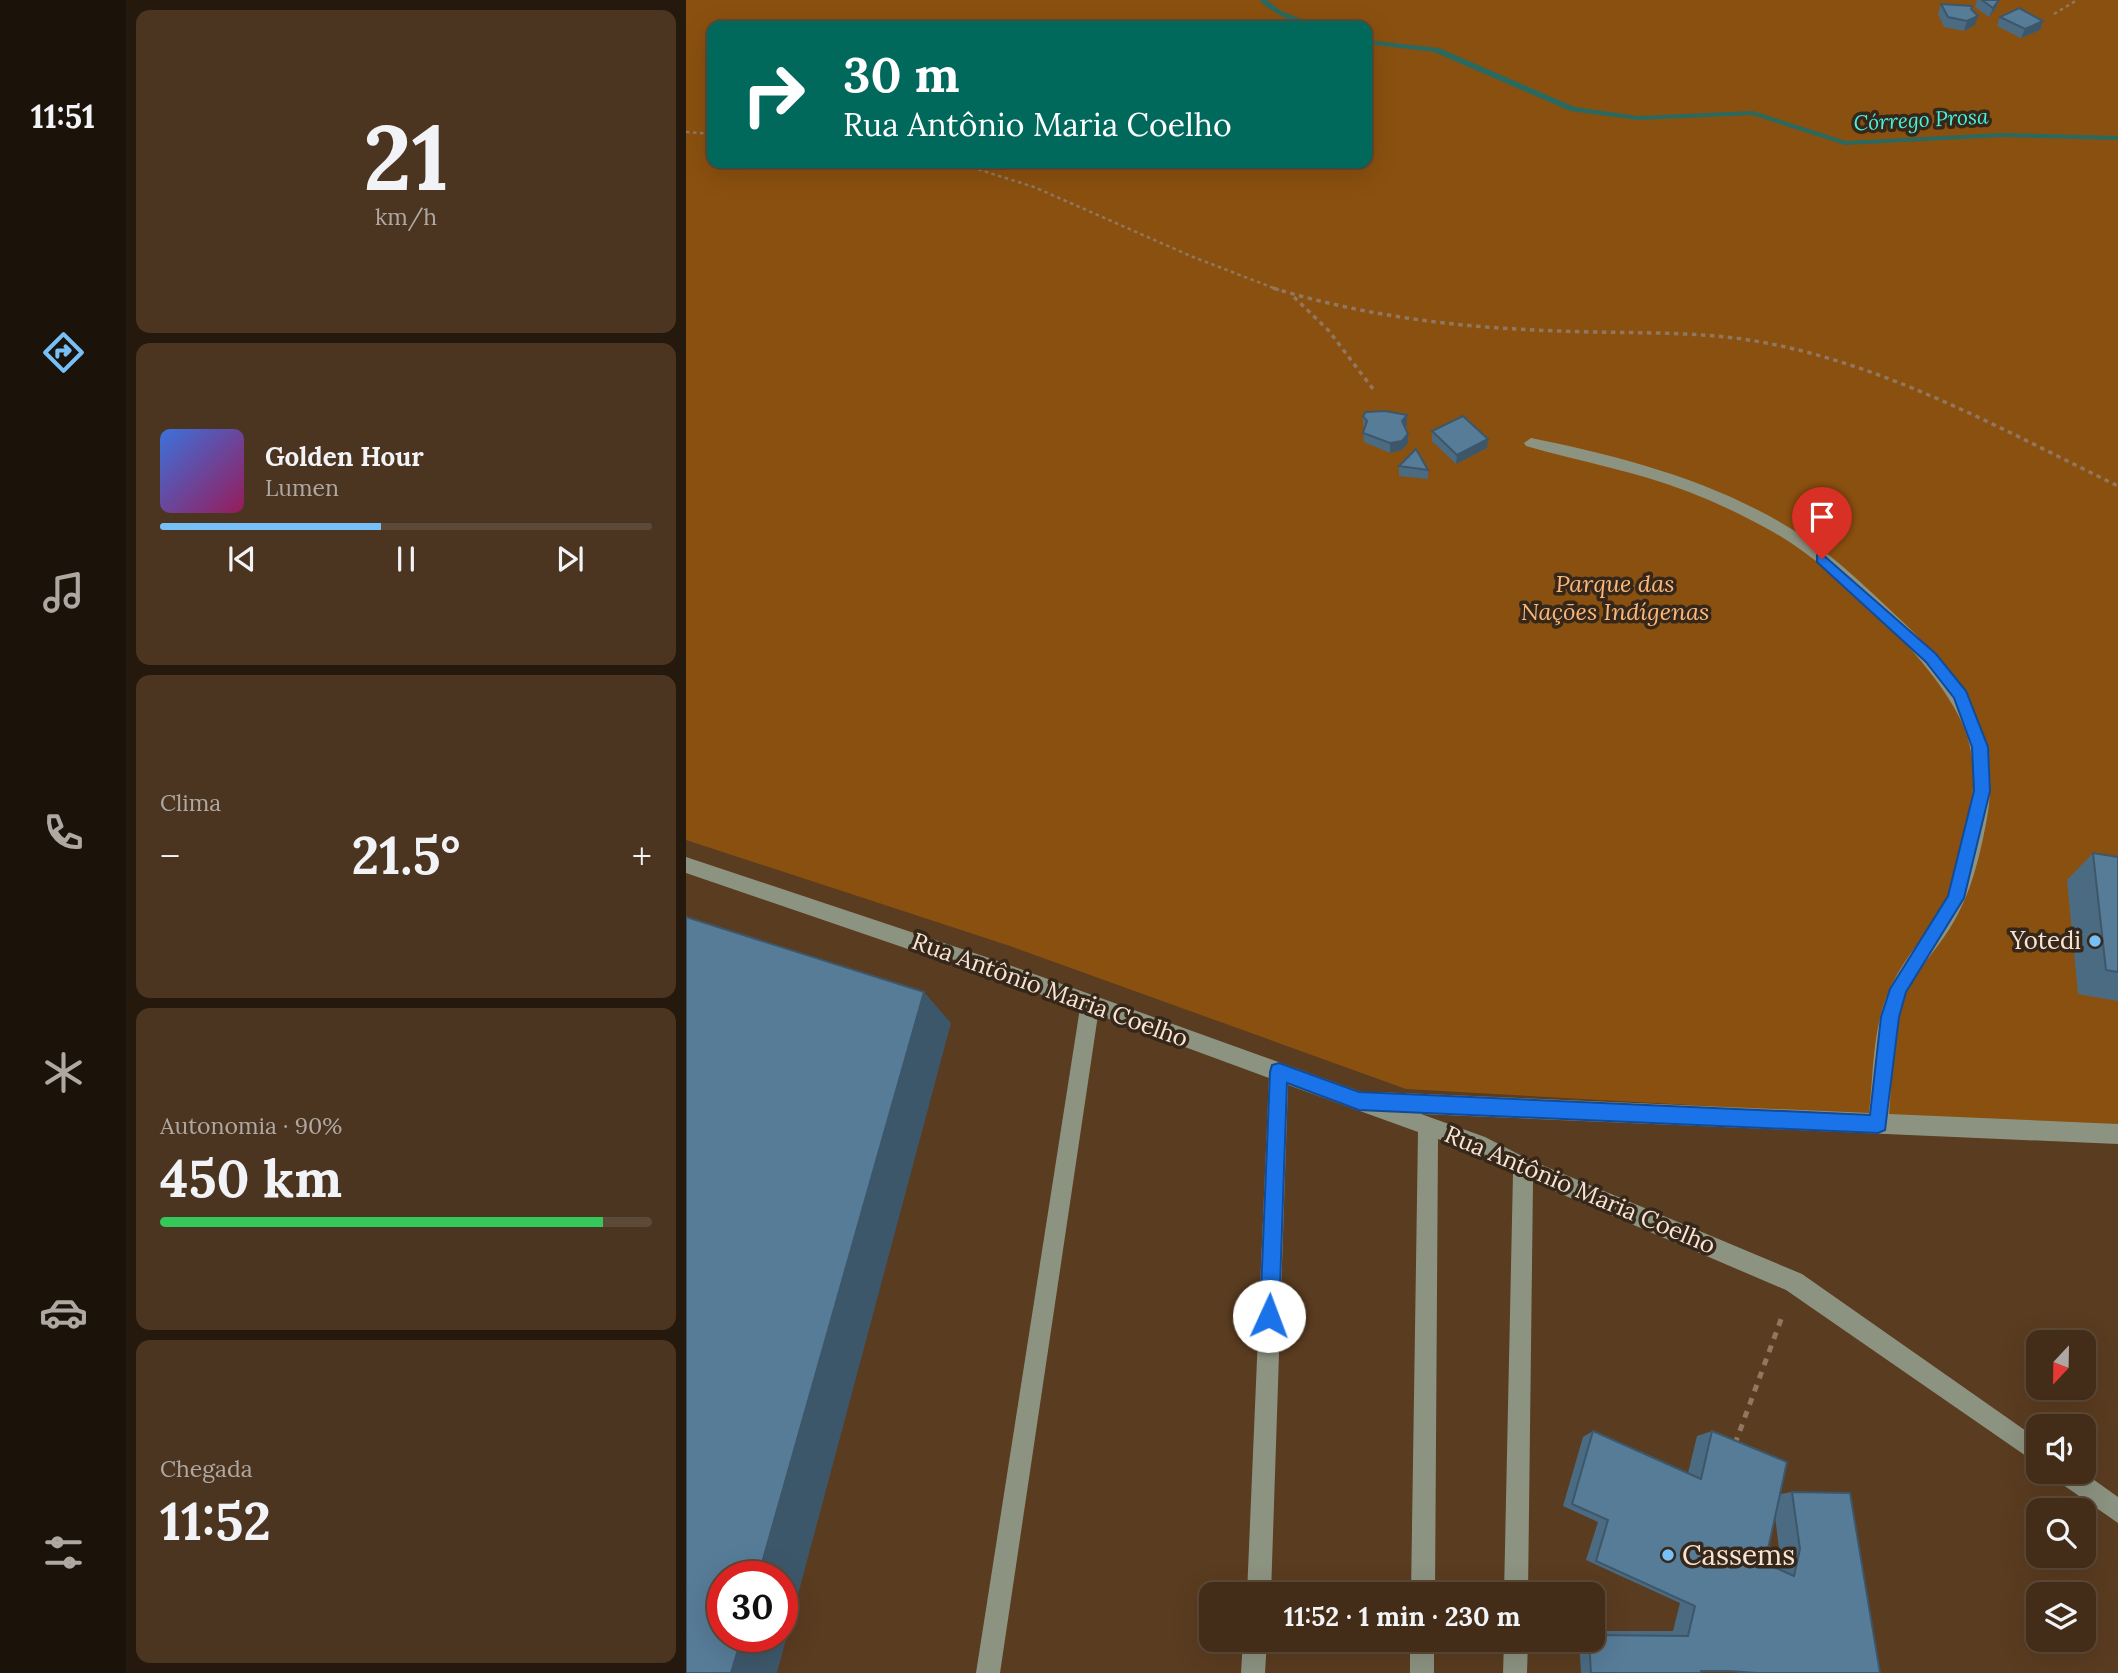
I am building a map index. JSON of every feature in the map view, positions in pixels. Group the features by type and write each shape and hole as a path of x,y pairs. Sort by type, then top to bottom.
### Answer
{"street":[{"path":"1531,443 1620,463 1732,505 1786,533 1849,580 1931,658 1961,695 1980,747 1982,791 1976,825 1956,898 1899,989 1890,1017 1878,1124"},
{"name":"Rua Antônio Maria Coelho","path":"686,865 1090,1003 1478,1144 1523,1167 1794,1282 2026,1445"},
{"path":"988,1673 1090,1003"},
{"path":"1259,1582 1279,1072"},
{"path":"1359,1101 2118,1135"},
{"path":"1423,1582 1428,1126"},
{"path":"1516,1582 1523,1167"},
{"path":"2081,1484 2118,1511"},
{"path":"1253,1673 1254,1652"},
{"path":"1422,1652 1422,1673"},
{"path":"1515,1673 1516,1652"}],"path":[{"path":"2054,14 2077,0"},
{"path":"686,132 707,134"},
{"path":"974,168 1042,190 1209,266 1293,297 1352,310 1469,325 1698,335 1761,342 1828,357 1946,403 2118,486"},
{"path":"1293,297 1329,331 1373,389"},
{"path":"1732,1452 1794,1282"}],"green space":[{"name":"Parque das Nações Indígenas","path":"686,0 2118,0 2118,1129 1406,1089 1010,946 686,840"}],"building":[{"path":"1982,0 1999,0 1993,8"},
{"path":"1941,4 1972,6 1971,9 1978,16 1967,21 1948,17"},
{"path":"2019,8 2043,21 2025,29 2000,17"},
{"path":"1385,411 1407,415 1402,421 1408,434 1402,441 1390,443 1363,433 1367,421 1363,416 1366,412"},
{"path":"1463,416 1488,439 1457,455 1432,431"},
{"path":"1416,449 1428,470 1399,466"},
{"path":"2093,853 2118,857 2118,972 2106,970"},
{"path":"686,917 924,992 763,1561 707,1561 707,1652 737,1652 731,1673 686,1673"},
{"name":"Cassems","path":"1593,1431 1701,1479 1712,1431 1787,1462 1765,1563 1794,1576 1800,1549 1792,1492 1850,1493 1880,1673 1591,1673 1590,1652 1605,1652 1605,1635 1688,1636 1695,1606 1596,1561 1608,1520 1572,1504"}],"waterway":[{"name":"Córrego Prosa","path":"1263,0 1278,13 1301,21"},
{"name":"Córrego Prosa","path":"1372,43 1436,50 1573,109 1638,118 1753,113 1845,143 2002,135 2118,138"}],"place":[{"name":"Yotedi","path":"2095,941"},
{"name":"Cassems","path":"1668,1555"}],"route":[{"path":"1269,1316 1279,1072 1359,1101 1878,1124 1890,1017 1899,989 1956,898 1976,825 1982,791 1980,747 1961,695 1931,658 1822,559"}]}
